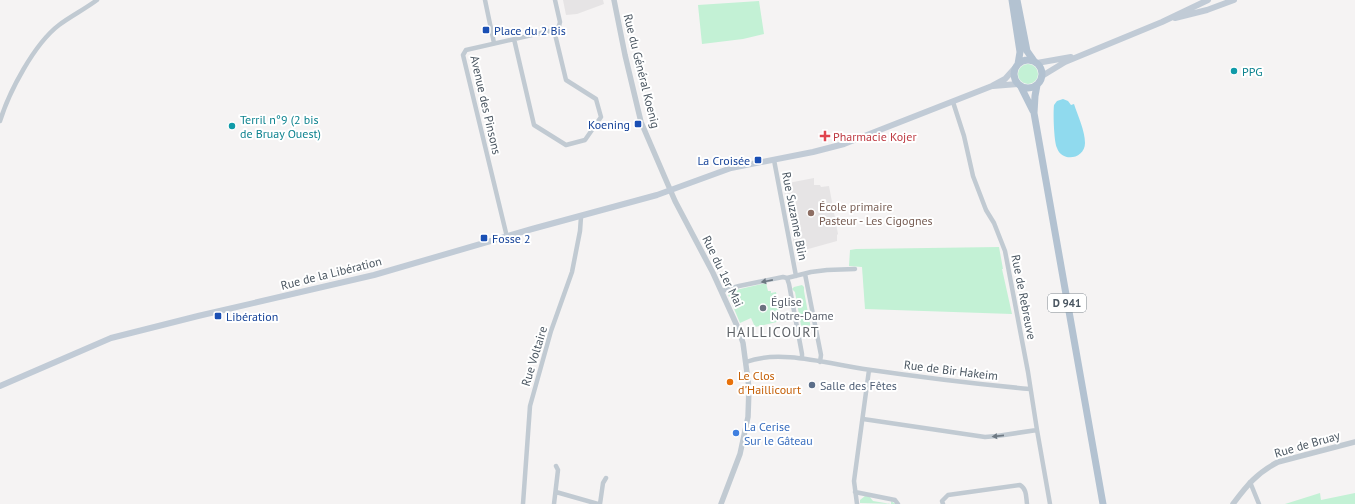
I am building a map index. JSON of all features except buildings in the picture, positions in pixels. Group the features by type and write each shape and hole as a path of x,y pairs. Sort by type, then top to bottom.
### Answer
{"main road":[{"path":"1012,0 1020,52 1014,77 1019,86"},
{"path":"992,86 1019,86 1030,88 1037,85 1041,81 1042,69 1027,51 1017,0"},
{"path":"1042,76 1064,63 1162,22 1208,0"},
{"path":"1162,22 1207,10 1234,0"},
{"path":"992,86 1006,79 1016,66 1025,60 1047,62 1086,53"},
{"name":"D 941","path":"1037,85 1034,113 1103,504"},
{"name":"Rue de la Libération","path":"0,386 112,338 198,316 374,275 581,217 671,190 731,168 813,152 844,144 992,86"},
{"name":"D 941","path":"1019,86 1034,113"}],"street":[{"path":"0,121 10,94 29,60 49,34 59,25 97,0"},
{"path":"484,0 494,43"},
{"name":"Avenue des Pinsons","path":"507,237 463,55 466,50 554,30 559,26 560,22 555,0"},
{"name":"Rue du Général Koenig","path":"614,0 639,115 649,142 671,190"},
{"path":"514,39 534,125 566,145 585,140 600,117 596,99 566,80 554,30"},
{"name":"Rue de Rebreuve","path":"953,102 964,136 973,176 986,210 994,223 1005,251 1028,372 1050,504"},
{"name":"Rue Suzanne Blin","path":"774,160 796,276"},
{"name":"Rue du 1er Mai","path":"671,190 722,291 741,335 746,362 749,406 746,431 735,470 721,504"},
{"name":"Rue Voltaire","path":"524,504 530,406 551,331 572,272 580,231 581,217"},
{"path":"722,291 811,272 855,269"},
{"path":"805,274 820,362"},
{"path":"787,278 802,358"},
{"name":"Rue de Bir Hakeim","path":"746,362 761,358 802,358 869,370 940,380 1030,389"},
{"path":"857,504 854,481 869,370"},
{"path":"863,419 985,437 1037,430"},
{"name":"Rue de Bruay","path":"1233,504 1255,476 1278,462 1355,442"},
{"path":"554,504 558,470 556,466"},
{"path":"556,492 599,504 603,483 606,478"},
{"path":"1250,482 1259,504"},
{"path":"943,504 942,501 948,496 1020,485 1024,487 1027,504"},
{"path":"855,492 895,500 898,504"}],"shaded area":[{"path":"563,0 603,0 604,4 577,14 566,15"},
{"name":"École primaire Pasteur - Les Cigognes","path":"814,178 814,185 820,185 821,187 829,186 838,234 837,241 801,251 800,244 794,245 783,184"}],"green space":[{"path":"759,1 764,34 743,39 702,44 698,5"},
{"path":"1028,64 1035,67 1038,74 1035,81 1028,84 1021,81 1018,74 1021,67"},
{"path":"999,247 1002,269 1012,314 865,309 862,267 849,266 850,250 856,249"},
{"path":"766,283 768,291 771,291 771,293 776,292 781,321 755,327 751,318 740,323 727,292"},
{"path":"802,285 804,287 811,329 802,331 795,292 792,289"},
{"path":"1320,493 1321,500 1355,493 1355,504 1285,504"},
{"path":"865,496 869,496 873,501 890,504 860,503 860,500"}],"water":[{"path":"1063,99 1068,101 1071,105 1074,104 1085,138 1084,148 1081,153 1073,157 1063,156 1057,148 1055,140 1054,105 1057,101"}],"place":[{"name":"Place du 2 Bis","path":"486,30"},
{"name":"PPG","path":"1234,71"},
{"name":"Koening","path":"638,124"},
{"name":"Terril n°9 (2 bis de Bruay Ouest)","path":"232,126"},
{"name":"Pharmacie Kojer","path":"825,136"},
{"name":"La Croisée","path":"758,160"},
{"name":"École primaire Pasteur - Les Cigognes","path":"811,213"},
{"name":"Fosse 2","path":"484,238"},
{"name":"Église Notre-Dame","path":"763,308"},
{"name":"Libération","path":"218,316"},
{"name":"Le Clos d'Haillicourt","path":"730,382"},
{"name":"Salle des Fêtes","path":"812,385"},
{"name":"La Cerise Sur le Gâteau","path":"736,433"}],"district":[{"name":"HAILLICOURT","path":"773,332"}]}
